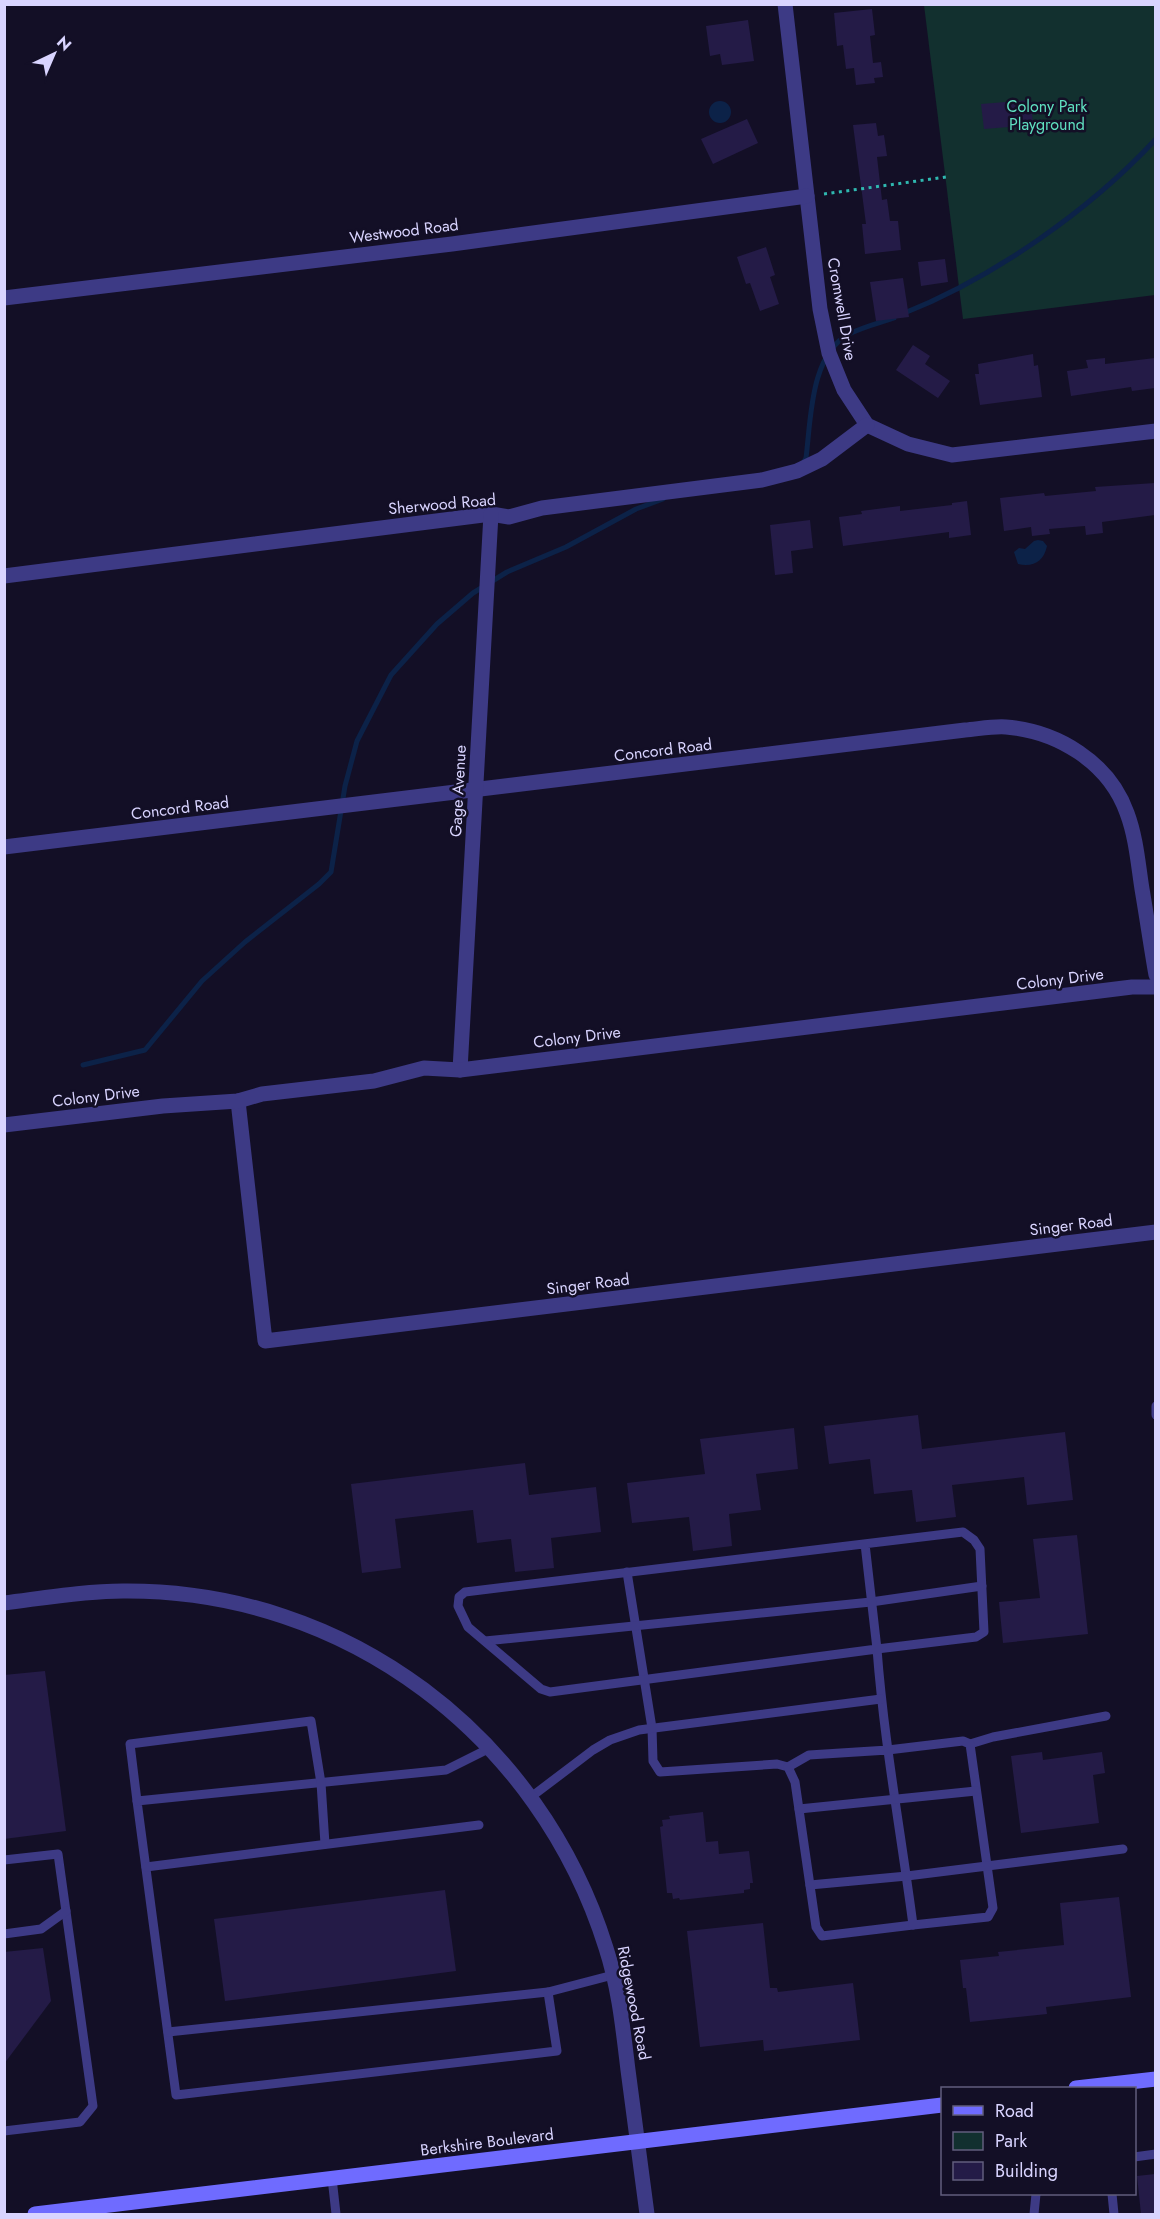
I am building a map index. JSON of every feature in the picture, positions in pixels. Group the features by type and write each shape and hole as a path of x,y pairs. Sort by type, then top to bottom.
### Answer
{"main road":[{"path":"1085,2087 1155,2079"},
{"name":"Berkshire Boulevard","path":"35,2214 108,2210 332,2178 941,2105"}],"street":[{"name":"Cromwell Drive","path":"785,4 820,309 829,353 844,390 867,425"},
{"name":"Westwood Road","path":"4,298 452,244 807,196"},
{"path":"867,425 908,444 952,455 1155,431"},
{"name":"Sherwood Road","path":"4,576 490,514 509,517 542,508 762,480 797,471 822,459 867,425"},
{"name":"Gage Avenue","path":"460,1070 477,791 490,514"},
{"name":"Concord Road","path":"4,847 1005,727 1041,734 1063,742 1084,755 1111,782 1121,800 1134,835 1155,975"},
{"name":"Colony Drive","path":"4,1125 163,1106 238,1101 262,1094 374,1081 424,1068 460,1070 1132,987 1155,987"},
{"name":"Singer Road","path":"238,1101 265,1341 1155,1232"},
{"name":"Ridgewood Road","path":"4,1603 123,1591 201,1597 245,1606 291,1619 372,1655 413,1681 449,1709 490,1748 531,1797 560,1840 591,1904 613,1974 620,2010 647,2214"}],"lane":[{"path":"1155,1406 1155,1415"},
{"path":"963,1532 974,1540 980,1549 984,1632 976,1637 550,1692 542,1689 468,1627 458,1606 459,1597 465,1592 864,1544 963,1532"},
{"path":"864,1544 877,1649 880,1699 913,1925"},
{"path":"627,1572 652,1728 653,1761 660,1772 777,1764 789,1767 809,1755 888,1750 963,1741 970,1744 993,1737 1106,1716"},
{"path":"484,1641 872,1602 981,1586"},
{"path":"531,1797 610,1740 639,1730 880,1699"},
{"path":"325,1844 321,1783 312,1722 130,1744 176,2095 557,2051 548,1992"},
{"path":"789,1767 795,1782 816,1927 822,1936 988,1917 993,1908 970,1744"},
{"path":"137,1801 446,1770 490,1748"},
{"path":"799,1809 976,1791"},
{"path":"146,1867 479,1825"},
{"path":"810,1885 907,1876 1123,1849"},
{"path":"4,1860 58,1854 93,2106 80,2121 4,2131"},
{"path":"4,1934 41,1929 66,1911"},
{"path":"168,2032 548,1992 613,1974"},
{"path":"1136,2157 1155,2154"},
{"path":"332,2178 336,2214"},
{"path":"1034,2214 1036,2195"},
{"path":"1112,2195 1114,2214"}],"path":[{"path":"807,196 946,177"}],"green space":[{"name":"Colony Park Playground","path":"924,5 1155,5 1155,295 963,319"}],"water":[{"path":"720,101 728,104 731,112 728,120 720,123 712,120 709,112 712,104"},
{"path":"1038,540 1043,541 1047,546 1043,556 1033,564 1018,564 1014,552 1019,548 1025,549"}],"building":[{"path":"872,9 875,35 870,36 873,63 881,62 883,77 874,78 875,83 856,85 854,68 846,69 843,45 837,46 834,13"},
{"path":"748,20 754,61 722,65 720,54 710,56 706,26"},
{"path":"1031,100 1033,125 984,129 981,104"},
{"path":"747,119 758,143 713,164 701,139"},
{"path":"876,123 878,136 884,135 887,156 877,157 882,200 887,199 890,221 898,221 901,250 865,254 862,224 866,224 853,125"},
{"path":"766,247 775,275 770,277 779,304 760,311 750,283 746,284 737,257"},
{"path":"945,259 948,282 921,286 918,262"},
{"path":"903,278 909,317 876,321 870,282"},
{"path":"913,345 930,356 925,364 950,381 938,398 896,370"},
{"path":"1033,354 1034,366 1038,365 1042,397 980,405 975,374 979,374 978,364"},
{"path":"1105,358 1105,364 1155,358 1155,388 1132,391 1131,387 1071,396 1067,371 1088,368 1086,360"},
{"path":"1155,483 1155,515 1102,522 1103,533 1086,535 1085,526 1049,529 1050,534 1032,536 1031,527 1004,531 1000,498 1044,493 1045,496 1096,491 1095,487"},
{"path":"967,501 971,535 949,538 949,532 843,546 839,517 862,514 861,511 900,506 900,511"},
{"path":"810,520 813,548 791,551 793,573 775,575 770,525"},
{"path":"918,1415 922,1449 1065,1432 1073,1500 1027,1505 1024,1477 952,1485 956,1517 916,1522 912,1490 874,1494 870,1459 829,1464 824,1426"},
{"path":"794,1428 798,1469 756,1474 761,1510 729,1514 732,1546 693,1551 689,1517 632,1523 627,1483 705,1474 700,1439"},
{"path":"525,1463 529,1495 596,1487 601,1532 551,1538 554,1568 515,1572 511,1539 477,1543 473,1510 395,1519 401,1568 362,1573 351,1484"},
{"path":"1077,1535 1088,1634 1003,1643 999,1602 1040,1598 1033,1539"},
{"path":"45,1671 66,1831 4,1839 4,1675"},
{"path":"1042,1752 1043,1760 1102,1752 1105,1773 1093,1775 1099,1823 1021,1833 1011,1756"},
{"path":"703,1812 706,1842 718,1841 719,1854 749,1851 753,1883 750,1883 750,1889 744,1890 744,1893 673,1899 672,1893 667,1893 660,1827 663,1826 662,1820 670,1819 669,1816"},
{"path":"445,1890 456,1971 225,2001 214,1919"},
{"path":"1119,1897 1131,1997 1046,2007 1047,2014 970,2022 960,1960 999,1956 998,1952 1064,1945 1060,1903"},
{"path":"763,1923 770,1988 777,1988 778,1992 853,1983 860,2040 764,2051 763,2040 700,2047 687,1931"},
{"path":"43,1948 51,2001 4,2064 4,1952"},
{"path":"1155,2174 1155,2214 1141,2214 1137,2176"}],"waterway":[{"path":"902,314 971,282 1038,240 1101,192 1156,139"},
{"path":"802,465 806,458 815,389 827,357 836,344 849,334 894,318"},
{"path":"83,1065 145,1050 202,981 245,942 331,872 345,786 357,741 391,675 437,624 473,593 507,572 566,547 636,509 663,499"}]}
